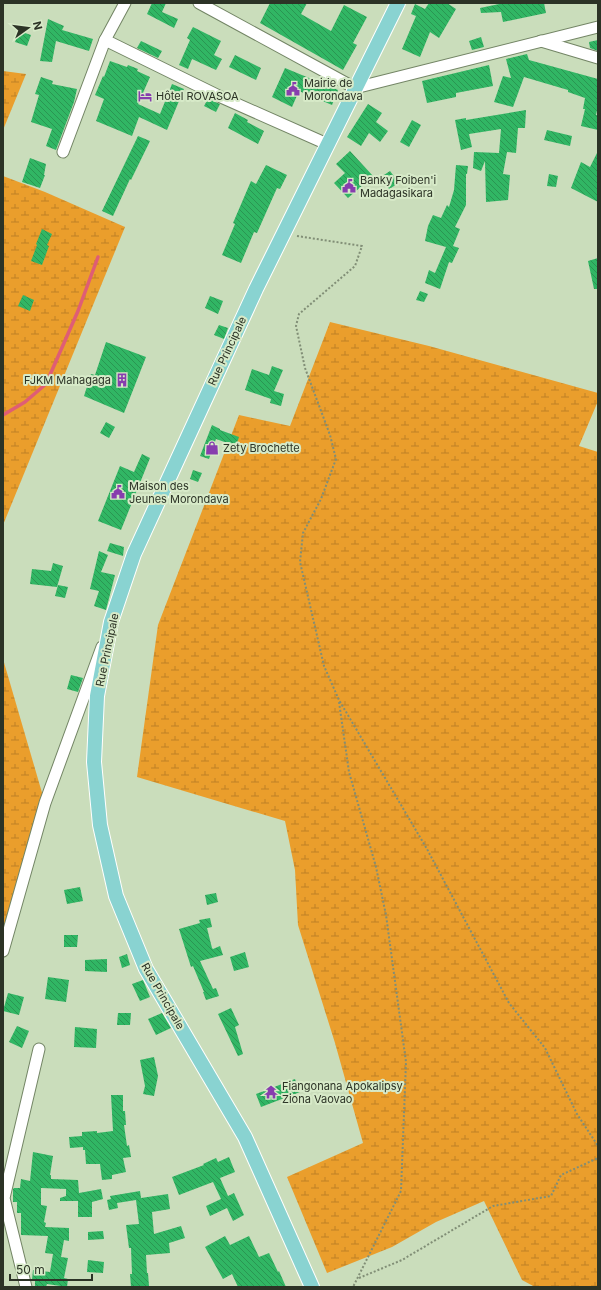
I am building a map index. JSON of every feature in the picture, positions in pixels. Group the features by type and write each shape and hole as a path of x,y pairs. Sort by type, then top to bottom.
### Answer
{"main road":[{"name":"Rue Principale","path":"312,1287 245,1137 146,969 116,896 100,825 94,762 97,696 111,622 134,554 256,289 398,3"}],"street":[{"path":"63,152 104,40 125,3"},
{"path":"199,3 355,88 598,27"},
{"path":"104,40 221,97 327,144"},
{"path":"540,41 598,58"},
{"path":"3,951 45,803 111,622"},
{"path":"26,1287 4,1198 39,1049"}],"path":[{"path":"285,230 299,237 362,246 355,266 299,314 296,326 305,368 330,435 336,459 321,499 303,533 300,562 324,666 339,700 427,849 509,1003 545,1048 577,1114 598,1146"},
{"path":"339,700 349,772 376,866 386,915 406,1062 401,1191 354,1287"},
{"path":"358,1278 402,1260 493,1206 551,1196 561,1175 598,1158"}],"green space":[{"path":"3,71 26,74 3,130"},
{"path":"3,176 45,192 125,227 3,525"},
{"path":"330,322 429,346 598,393 598,401 579,446 598,452 598,1287 535,1287 522,1280 484,1201 436,1222 392,1247 327,1273 287,1177 363,1143 335,1043 298,925 295,870 285,821 137,777 158,625 239,415 290,426"},
{"path":"3,659 45,803 3,951"}],"building":[{"path":"152,3 166,3 162,12 178,19 174,28 147,14"},
{"path":"270,3 307,3 301,14 331,31 344,5 367,17 353,43 357,45 343,70 260,23"},
{"path":"429,3 447,3 456,9 439,38 430,32 420,57 402,49 416,16 411,14 415,4 425,9"},
{"path":"504,3 544,3 546,13 503,22 501,12 481,13 480,8"},
{"path":"48,19 64,26 62,30 93,39 89,51 56,41 52,62 40,61"},
{"path":"193,27 221,41 214,55 222,59 216,70 192,59 188,69 179,65 190,40 187,38"},
{"path":"19,31 31,35 27,46 15,42"},
{"path":"481,37 484,47 472,50 469,41"},
{"path":"598,40 598,51 590,48 589,42"},
{"path":"141,41 162,51 158,58 137,48"},
{"path":"527,54 529,60 598,79 598,106 596,115 598,115 598,130 581,126 585,109 583,109 585,98 568,92 568,90 524,77 513,107 494,102 503,76 511,78 506,59"},
{"path":"235,55 261,68 256,80 229,67"},
{"path":"110,61 138,69 137,71 150,77 138,104 160,114 172,84 184,89 167,130 139,117 132,136 96,121 104,99 95,95"},
{"path":"489,65 493,86 456,93 456,97 427,103 422,81"},
{"path":"285,68 338,90 332,105 299,91 292,107 272,97"},
{"path":"41,77 53,81 52,84 77,89 74,102 56,150 46,146 52,129 31,122 39,95 35,94"},
{"path":"208,99 220,104 216,112 204,106"},
{"path":"368,104 382,113 376,122 388,131 380,142 369,133 361,146 347,137"},
{"path":"526,110 525,128 518,128 516,153 507,152 503,174 510,175 508,200 486,202 485,161 481,171 473,168 474,152 499,153 501,129 469,134 472,147 461,150 455,120 466,118 466,120"},
{"path":"235,113 248,120 247,122 264,131 258,144 228,128"},
{"path":"412,120 421,125 409,147 400,142"},
{"path":"547,130 572,136 570,146 544,140"},
{"path":"138,136 150,141 113,216 102,211"},
{"path":"350,151 373,176 348,198 334,183 345,173 336,164"},
{"path":"598,151 598,202 571,188 581,162 590,167"},
{"path":"30,158 46,164 45,175 40,188 22,182"},
{"path":"266,165 287,175 280,189 277,188 257,233 254,232 241,263 222,255 235,224 233,223 251,181 256,184"},
{"path":"456,165 468,166 466,174 466,205 455,227 460,229 453,246 459,248 452,263 449,262 440,289 425,283 429,270 435,273 446,247 425,241 428,226 433,215 441,218 447,205 449,207 454,190"},
{"path":"390,171 399,183 389,189 381,177"},
{"path":"549,174 558,176 556,187 547,186"},
{"path":"42,229 52,234 47,245 49,246 42,265 31,261"},
{"path":"598,258 598,289 594,289 588,261"},
{"path":"420,291 428,294 424,302 416,300"},
{"path":"23,295 34,300 30,311 18,306"},
{"path":"210,296 223,301 218,314 205,308"},
{"path":"219,325 228,328 224,339 214,335"},
{"name":"FJKM Mahagaga","path":"106,342 146,357 124,413 84,396 91,374 95,375"},
{"path":"272,366 283,370 274,391 284,394 281,406 270,403 271,399 245,390 252,369 269,375"},
{"path":"106,422 115,427 109,438 100,433"},
{"path":"212,425 220,430 239,437 236,446 216,439 209,459 200,456"},
{"path":"142,454 150,458 121,530 98,521 120,466 134,472"},
{"path":"193,470 202,473 198,482 190,479"},
{"path":"110,543 124,547 123,556 107,551"},
{"path":"99,551 108,555 101,572 115,575 106,610 94,606 99,591 90,589"},
{"path":"53,563 63,566 57,587 30,584 32,569 51,571"},
{"path":"58,585 68,587 65,598 55,596"},
{"path":"71,675 83,678 78,692 67,689"},
{"path":"80,887 83,901 67,904 64,890"},
{"path":"216,893 218,902 207,905 205,895"},
{"path":"210,918 212,927 207,928 212,948 213,949 220,946 223,955 200,961 213,989 216,988 219,996 206,1000 193,966 191,967 179,929 200,923 199,920"},
{"path":"64,935 78,935 77,947 64,947"},
{"path":"245,952 249,967 234,971 230,957"},
{"path":"127,954 130,965 122,968 119,957"},
{"path":"107,959 107,972 85,971 85,960"},
{"path":"48,977 69,980 66,1002 45,999"},
{"path":"143,980 150,997 140,1001 132,984"},
{"path":"8,993 24,997 19,1015 3,1011"},
{"path":"231,1008 239,1025 235,1027 243,1054 238,1056 218,1014"},
{"path":"118,1013 131,1013 130,1025 117,1025"},
{"path":"162,1013 171,1028 156,1035 148,1019"},
{"path":"17,1026 29,1031 22,1048 9,1042"},
{"path":"75,1027 97,1029 96,1048 74,1047"},
{"path":"154,1057 158,1076 154,1096 143,1094 145,1086 140,1060"},
{"path":"295,1079 300,1092 261,1107 256,1094"},
{"path":"111,1095 123,1095 123,1111 125,1111 126,1125 124,1125 127,1146 129,1145 131,1157 123,1158 126,1172 112,1175 112,1179 102,1180 100,1164 86,1164 85,1150 83,1150 83,1147 70,1148 69,1137 82,1136 82,1132 97,1131 97,1133 113,1131"},
{"path":"33,1152 53,1156 50,1175 51,1179 78,1180 79,1193 101,1189 103,1199 92,1202 92,1217 78,1217 78,1201 60,1201 60,1198 66,1196 66,1189 41,1188 41,1205 47,1206 44,1222 46,1223 45,1227 69,1228 69,1241 64,1240 61,1257 68,1258 64,1278 68,1279 67,1287 47,1284 46,1287 35,1287 35,1280 32,1280 33,1270 50,1272 53,1254 45,1253 48,1236 21,1235 21,1213 17,1213 17,1202 13,1202 13,1189 20,1188 21,1179 30,1181"},
{"path":"229,1157 235,1172 220,1178 228,1196 234,1193 244,1215 233,1221 227,1208 210,1216 206,1206 221,1199 213,1182 179,1195 172,1177 204,1165 203,1164 216,1158 218,1162"},
{"path":"140,1191 141,1198 168,1194 170,1209 152,1212 154,1234 181,1226 185,1238 169,1243 170,1253 146,1255 149,1286 131,1287 131,1248 129,1248 126,1225 139,1224 136,1200 117,1203 118,1208 109,1210 107,1200 111,1199 110,1196"},
{"path":"103,1231 104,1239 88,1240 88,1232"},
{"path":"225,1236 230,1245 249,1236 259,1257 269,1253 286,1287 238,1287 232,1274 223,1279 205,1247"},
{"path":"88,1260 104,1262 103,1273 87,1272"}],"waterway":[{"path":"3,415 25,402 46,384 78,311 98,257"}],"place":[{"name":"Mairie de Morondava","path":"293,89"},
{"name":"Hôtel ROVASOA","path":"145,96"},
{"name":"Banky Foiben'i Madagasikara","path":"349,186"},
{"name":"FJKM Mahagaga","path":"122,380"},
{"name":"Zety Brochette","path":"212,448"},
{"name":"Maison des Jeunes Morondava","path":"118,492"},
{"name":"Fiangonana Apokalipsy Ziona Vaovao","path":"271,1092"}]}
